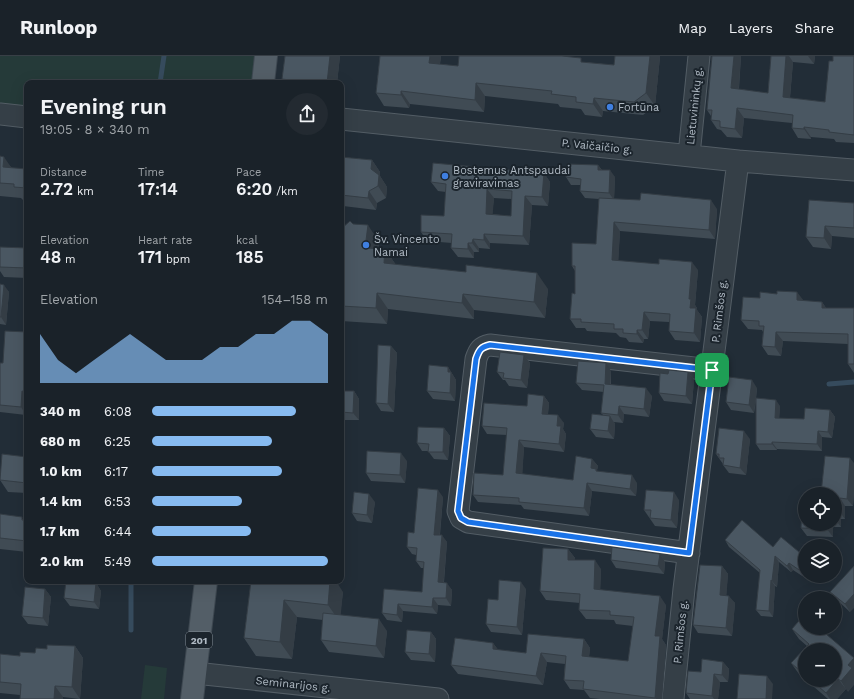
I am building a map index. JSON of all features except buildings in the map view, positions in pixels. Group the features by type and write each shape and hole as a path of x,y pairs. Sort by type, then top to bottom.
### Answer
{"main road":[{"path":"263,80 266,56"},
{"name":"201","path":"192,699 206,584"}],"street":[{"name":"Lietuvininkų g.","path":"689,155 699,56"},
{"path":"0,114 24,117"},
{"name":"P. Vaičaičio g.","path":"344,119 738,161 854,170"},
{"name":"P. Rimšos g.","path":"673,699 689,553 738,161"},
{"path":"689,553 468,522 461,518 458,511 476,359 478,351 483,347 490,345 712,370"},
{"name":"Seminarijos g.","path":"195,673 438,699"}],"green space":[{"path":"0,56 266,56 263,80 24,80 24,117 0,114"},
{"path":"145,665 167,668 164,699 141,699"}],"waterway":[{"path":"160,80 164,56"},
{"path":"829,384 854,382"},
{"path":"131,584 131,630"}],"place":[{"name":"Fortūna","path":"610,107"},
{"name":"Bostemus Antspaudai graviravimas","path":"445,176"},
{"name":"Šv. Vincento Namai","path":"366,245"}],"route":[{"path":"490,345 712,370 689,553 468,522 461,518 458,511 476,359 478,351 483,347 490,345"}]}
